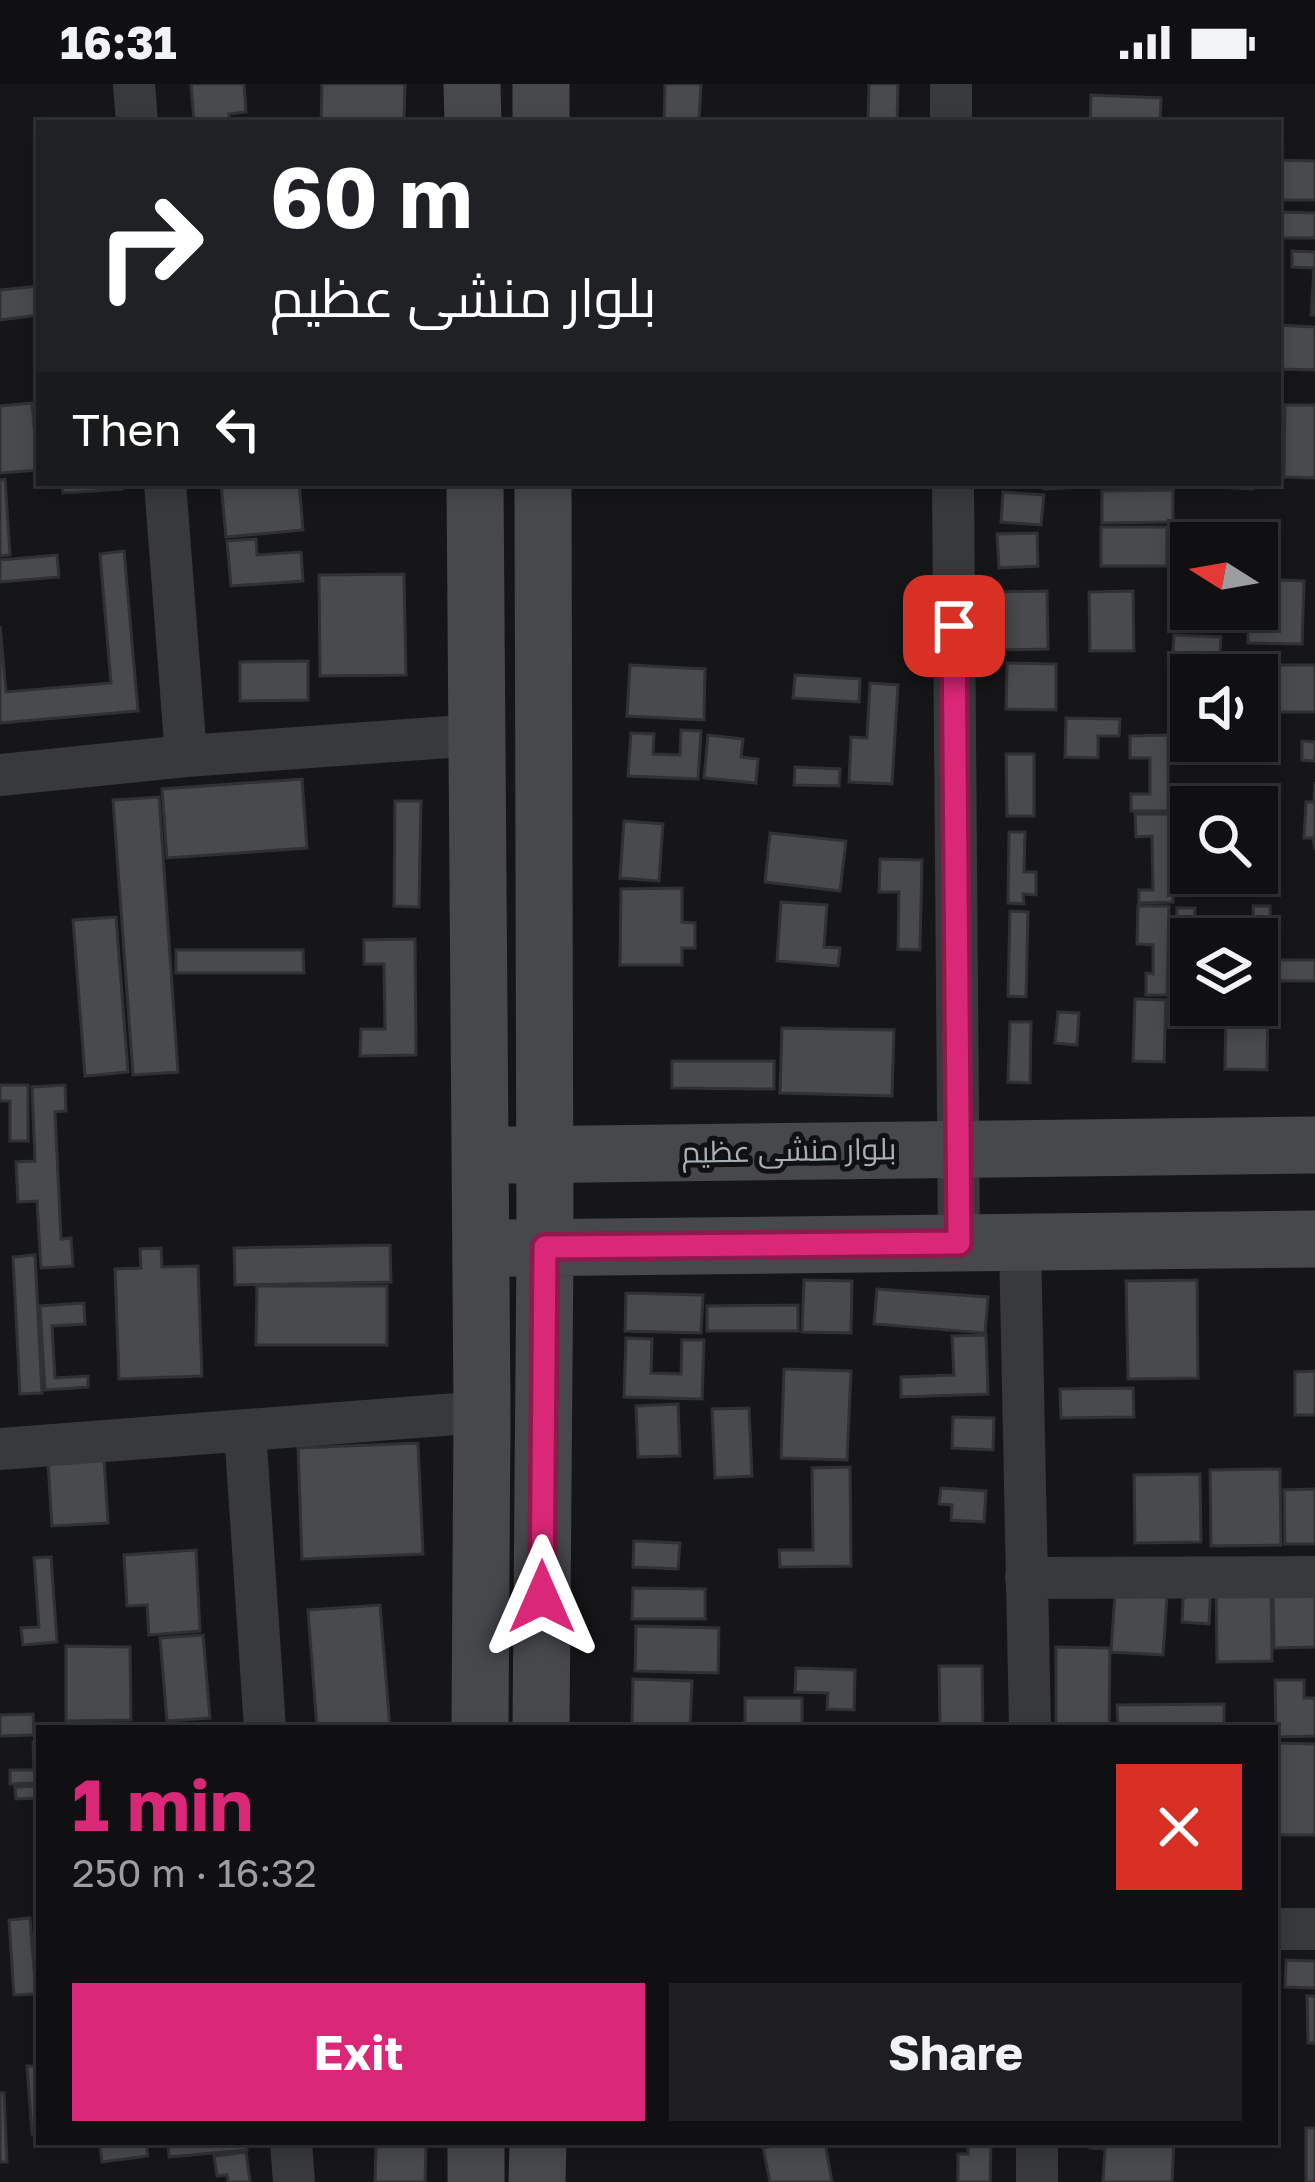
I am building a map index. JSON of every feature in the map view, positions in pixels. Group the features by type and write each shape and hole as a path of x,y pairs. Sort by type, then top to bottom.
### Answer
{"main road":[{"path":"472,84 472,120"},
{"path":"541,84 541,120"},
{"path":"475,486 482,1412 479,1725"},
{"path":"541,1725 543,486"},
{"name":"بلوار منشی عظیم","path":"479,1155 1315,1145"},
{"path":"479,1248 1315,1239"},
{"path":"476,2145 476,2182"},
{"path":"537,2182 538,2145"}],"street":[{"path":"134,84 137,120"},
{"path":"950,84 951,120"},
{"path":"165,486 186,756"},
{"path":"953,486 959,1243"},
{"path":"0,775 476,735"},
{"path":"1020,1242 1030,1725"},
{"path":"0,1449 482,1412"},
{"path":"245,1430 265,1725"},
{"path":"1026,1578 1315,1577"},
{"path":"1278,1930 1315,1929"},
{"path":"291,2145 294,2182"},
{"path":"1037,2145 1037,2182"}],"building":[{"path":"191,84 244,84 246,112 229,114 230,120 194,120"},
{"path":"322,84 405,84 404,120 321,120"},
{"path":"665,84 701,84 699,120 664,120"},
{"path":"869,84 898,84 897,120 868,120"},
{"path":"1091,95 1161,98 1160,120 1090,120"},
{"path":"1281,160 1315,161 1315,200 1281,200"},
{"path":"1281,212 1315,213 1315,238 1281,238"},
{"path":"1292,251 1315,252 1315,315 1311,315 1314,268 1292,267"},
{"path":"36,286 36,315 0,320 0,290"},
{"path":"1281,325 1315,327 1315,370 1281,369"},
{"path":"32,403 36,470 0,473 0,406"},
{"path":"1285,405 1315,405 1315,478 1284,477"},
{"path":"5,479 10,555 0,556 0,480"},
{"path":"62,486 122,489 63,493"},
{"path":"221,486 299,486 303,530 226,537"},
{"path":"1044,486 1105,486 1044,489"},
{"path":"1173,490 1173,522 1102,523 1102,491"},
{"path":"1003,492 1044,495 1041,525 1001,522"},
{"path":"1101,527 1167,527 1167,566 1101,566"},
{"path":"1037,533 1038,566 999,568 997,534"},
{"path":"256,539 257,555 301,552 303,581 231,586 227,541"},
{"path":"124,551 138,711 0,723 0,626 6,692 111,683 100,554"},
{"path":"57,555 59,577 0,582 0,560"},
{"path":"404,574 406,675 320,676 319,575"},
{"path":"1278,580 1304,581 1302,644 1248,643 1248,630 1278,630"},
{"path":"1047,591 1048,649 998,650 998,592"},
{"path":"1133,591 1134,651 1090,651 1089,592"},
{"path":"1174,635 1221,637 1220,653 1173,654"},
{"path":"308,661 308,700 240,701 240,662"},
{"path":"1007,663 1056,664 1056,710 1006,709"},
{"path":"630,665 705,669 704,720 627,716"},
{"path":"1278,665 1315,665 1315,712 1278,712"},
{"path":"795,675 860,679 859,702 793,698"},
{"path":"870,683 898,685 892,784 849,782 851,737 867,738"},
{"path":"1066,718 1120,719 1119,736 1098,736 1098,758 1065,757"},
{"path":"681,730 701,731 698,779 628,776 631,733 654,734 653,754 680,755"},
{"path":"708,735 743,739 741,757 758,759 756,783 704,778"},
{"path":"1168,735 1168,811 1131,811 1131,794 1150,794 1150,758 1130,758 1130,736"},
{"path":"1302,741 1315,742 1315,761 1302,760"},
{"path":"1006,754 1034,754 1034,816 1007,816"},
{"path":"795,767 840,769 839,786 794,785"},
{"path":"302,779 307,848 167,858 162,789"},
{"path":"1315,782 1315,850 1313,838 1304,838 1306,802 1314,802"},
{"path":"159,797 178,1072 133,1075 113,800"},
{"path":"395,801 421,801 419,907 394,906"},
{"path":"1135,814 1170,814 1173,902 1139,903 1139,890 1153,890 1152,836 1136,837"},
{"path":"624,821 663,824 659,881 620,878"},
{"path":"1009,832 1025,832 1024,872 1036,872 1036,895 1023,894 1024,904 1008,903"},
{"path":"770,833 846,841 840,891 765,882"},
{"path":"880,859 922,860 920,950 898,949 899,892 879,892"},
{"path":"682,888 682,922 695,923 695,948 682,948 682,965 620,965 621,889"},
{"path":"781,902 827,905 824,947 840,948 838,966 777,961"},
{"path":"1138,906 1169,906 1167,995 1146,995 1146,973 1153,974 1153,945 1137,944"},
{"path":"1253,906 1270,906 1270,918 1254,918"},
{"path":"1177,908 1195,908 1195,918 1177,918"},
{"path":"1010,911 1028,912 1026,997 1008,996"},
{"path":"116,917 128,1072 85,1076 73,920"},
{"path":"415,939 416,1055 360,1056 361,1029 385,1029 384,964 364,964 364,940"},
{"path":"176,950 303,950 304,973 176,973"},
{"path":"1278,960 1315,960 1315,981 1278,981"},
{"path":"1135,999 1166,1000 1164,1062 1133,1061"},
{"path":"1058,1012 1079,1013 1077,1045 1055,1043"},
{"path":"1010,1022 1031,1022 1030,1083 1008,1082"},
{"path":"1226,1026 1268,1026 1267,1070 1225,1069"},
{"path":"782,1028 894,1030 892,1096 780,1093"},
{"path":"672,1061 774,1061 774,1089 672,1088"},
{"path":"0,1085 28,1085 28,1141 10,1141 10,1101 0,1101"},
{"path":"65,1085 66,1111 55,1112 61,1239 71,1238 73,1266 41,1268 37,1201 18,1202 16,1162 35,1161 32,1087"},
{"path":"390,1245 391,1282 235,1285 234,1248"},
{"path":"161,1248 162,1267 198,1266 202,1376 119,1379 115,1269 141,1268 140,1249"},
{"path":"35,1255 42,1393 20,1394 13,1257"},
{"path":"804,1280 852,1281 851,1333 802,1332"},
{"path":"1197,1280 1198,1378 1128,1379 1126,1281"},
{"path":"257,1286 387,1286 387,1345 256,1345"},
{"path":"877,1289 988,1297 985,1333 874,1324"},
{"path":"626,1293 703,1295 701,1333 625,1331"},
{"path":"84,1303 85,1324 52,1326 55,1378 88,1376 88,1387 45,1390 40,1306"},
{"path":"798,1305 798,1331 707,1331 707,1306"},
{"path":"986,1335 988,1394 901,1397 901,1377 954,1375 952,1336"},
{"path":"626,1338 652,1339 651,1373 681,1374 682,1340 704,1340 702,1399 624,1397"},
{"path":"784,1369 851,1371 847,1460 781,1458"},
{"path":"1315,1371 1315,1415 1295,1415 1295,1372"},
{"path":"1133,1388 1134,1417 1061,1418 1060,1389"},
{"path":"678,1404 680,1456 638,1457 636,1406"},
{"path":"749,1408 752,1476 715,1478 712,1409"},
{"path":"953,1417 994,1418 993,1450 952,1448"},
{"path":"418,1443 423,1554 302,1559 298,1448"},
{"path":"104,1460 108,1523 52,1526 48,1463"},
{"path":"850,1467 851,1566 780,1567 779,1550 813,1550 812,1468"},
{"path":"1280,1469 1281,1545 1211,1546 1210,1470"},
{"path":"1200,1474 1201,1542 1135,1543 1134,1475"},
{"path":"941,1488 986,1491 984,1522 951,1520 952,1505 939,1504"},
{"path":"1315,1489 1315,1544 1285,1544 1284,1490"},
{"path":"634,1541 680,1543 678,1569 633,1567"},
{"path":"196,1550 200,1631 149,1635 147,1605 127,1606 124,1555"},
{"path":"51,1557 57,1642 23,1645 21,1628 39,1627 34,1558"},
{"path":"1184,1582 1211,1584 1209,1624 1182,1622"},
{"path":"1271,1585 1272,1661 1217,1662 1216,1586"},
{"path":"633,1588 705,1589 705,1619 632,1619"},
{"path":"1273,1590 1315,1590 1315,1647 1274,1648"},
{"path":"1115,1594 1167,1597 1163,1655 1111,1652"},
{"path":"380,1605 390,1725 317,1725 308,1610"},
{"path":"636,1626 719,1628 718,1673 635,1671"},
{"path":"203,1635 210,1718 167,1721 160,1638"},
{"path":"66,1646 130,1647 131,1720 66,1721"},
{"path":"1056,1647 1110,1648 1109,1725 1056,1725"},
{"path":"939,1666 982,1666 983,1725 940,1725"},
{"path":"796,1668 855,1670 854,1710 827,1709 828,1693 795,1692"},
{"path":"633,1679 692,1681 690,1725 632,1725"},
{"path":"1275,1680 1304,1680 1304,1698 1315,1698 1315,1736 1278,1737"},
{"path":"745,1698 802,1698 802,1725 745,1725"},
{"path":"1224,1704 1224,1725 1118,1725 1117,1705"},
{"path":"33,1714 34,1735 0,1736 0,1715"},
{"path":"36,1742 36,1783 10,1784 10,1770 34,1770"},
{"path":"1278,1743 1315,1744 1315,1835 1278,1835"},
{"path":"36,1786 36,1798 16,1799 15,1787"},
{"path":"30,1918 36,1994 14,1995 9,1920"},
{"path":"1286,1960 1315,1961 1315,1988 1285,1987"},
{"path":"1307,1996 1315,1996 1315,2043 1308,2043"},
{"path":"27,2066 36,2066 36,2133 32,2134"},
{"path":"0,2093 4,2093 7,2162 0,2162"},
{"path":"1306,2128 1315,2128 1315,2182 1306,2182"},
{"path":"99,2145 146,2145 148,2156 102,2162"},
{"path":"168,2145 247,2145 247,2150 169,2157"},
{"path":"376,2145 426,2146 425,2182 375,2182"},
{"path":"826,2145 832,2182 770,2182 763,2148"},
{"path":"968,2145 991,2145 990,2182 958,2182 958,2154 968,2154"},
{"path":"1174,2145 1172,2182 1103,2182 1105,2149 1090,2148"},
{"path":"246,2152 250,2182 228,2182 227,2175 217,2176 214,2156"}],"route":[{"path":"542,1597 545,1247 959,1243 954,626"}]}
